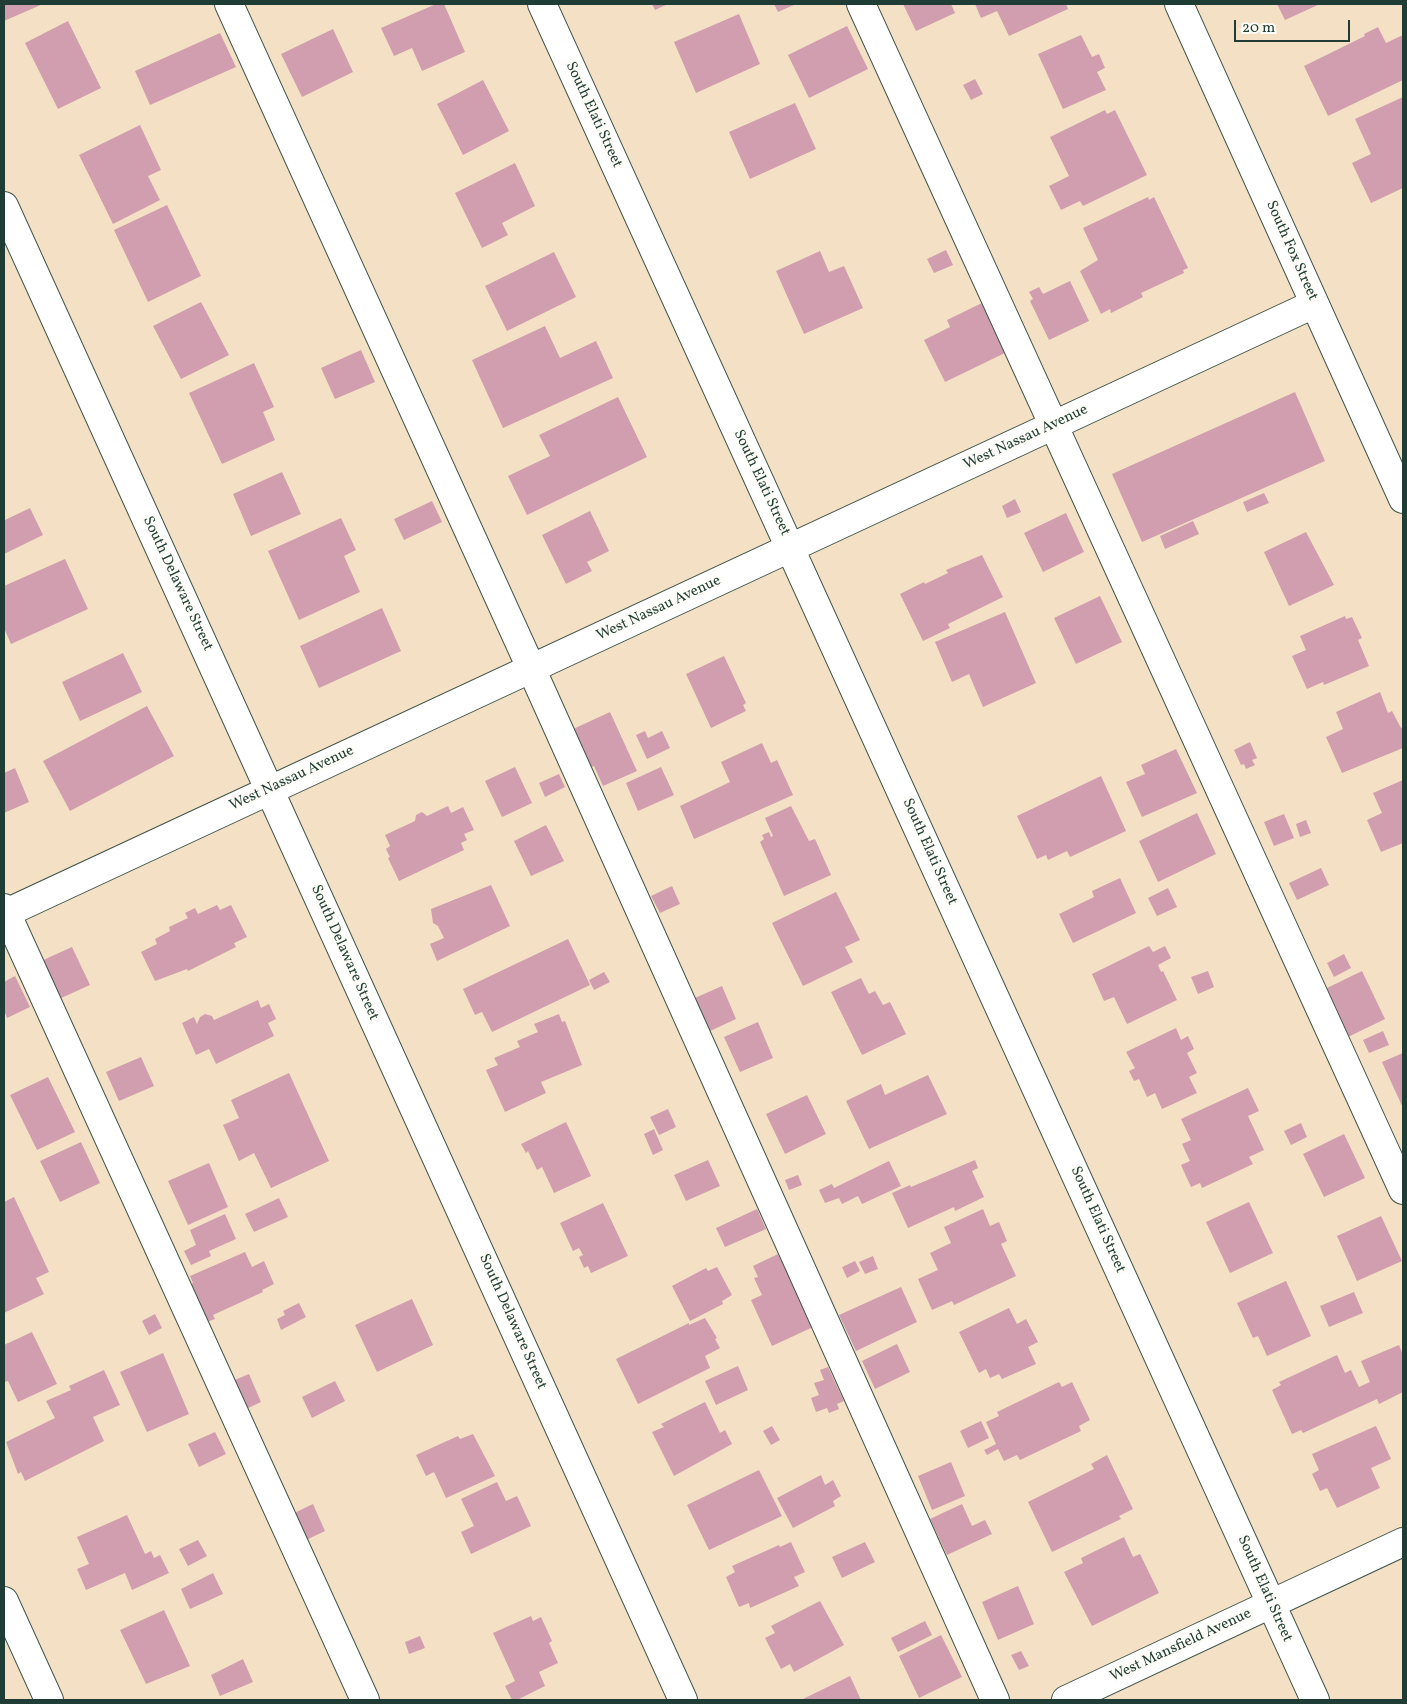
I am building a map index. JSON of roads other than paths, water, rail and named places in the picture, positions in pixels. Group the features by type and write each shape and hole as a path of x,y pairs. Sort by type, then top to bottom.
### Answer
{"street":[{"path":"229,4 531,668 995,1700"},
{"name":"South Elati Street","path":"542,4 1315,1700"},
{"path":"861,4 1403,1190"},
{"name":"South Fox Street","path":"1179,4 1403,499"},
{"name":"South Delaware Street","path":"4,206 683,1700"},
{"name":"West Nassau Avenue","path":"5,912 1314,304"},
{"path":"5,912 365,1700"},
{"name":"West Mansfield Avenue","path":"1066,1700 1403,1542"},
{"path":"4,1601 49,1700"}]}
